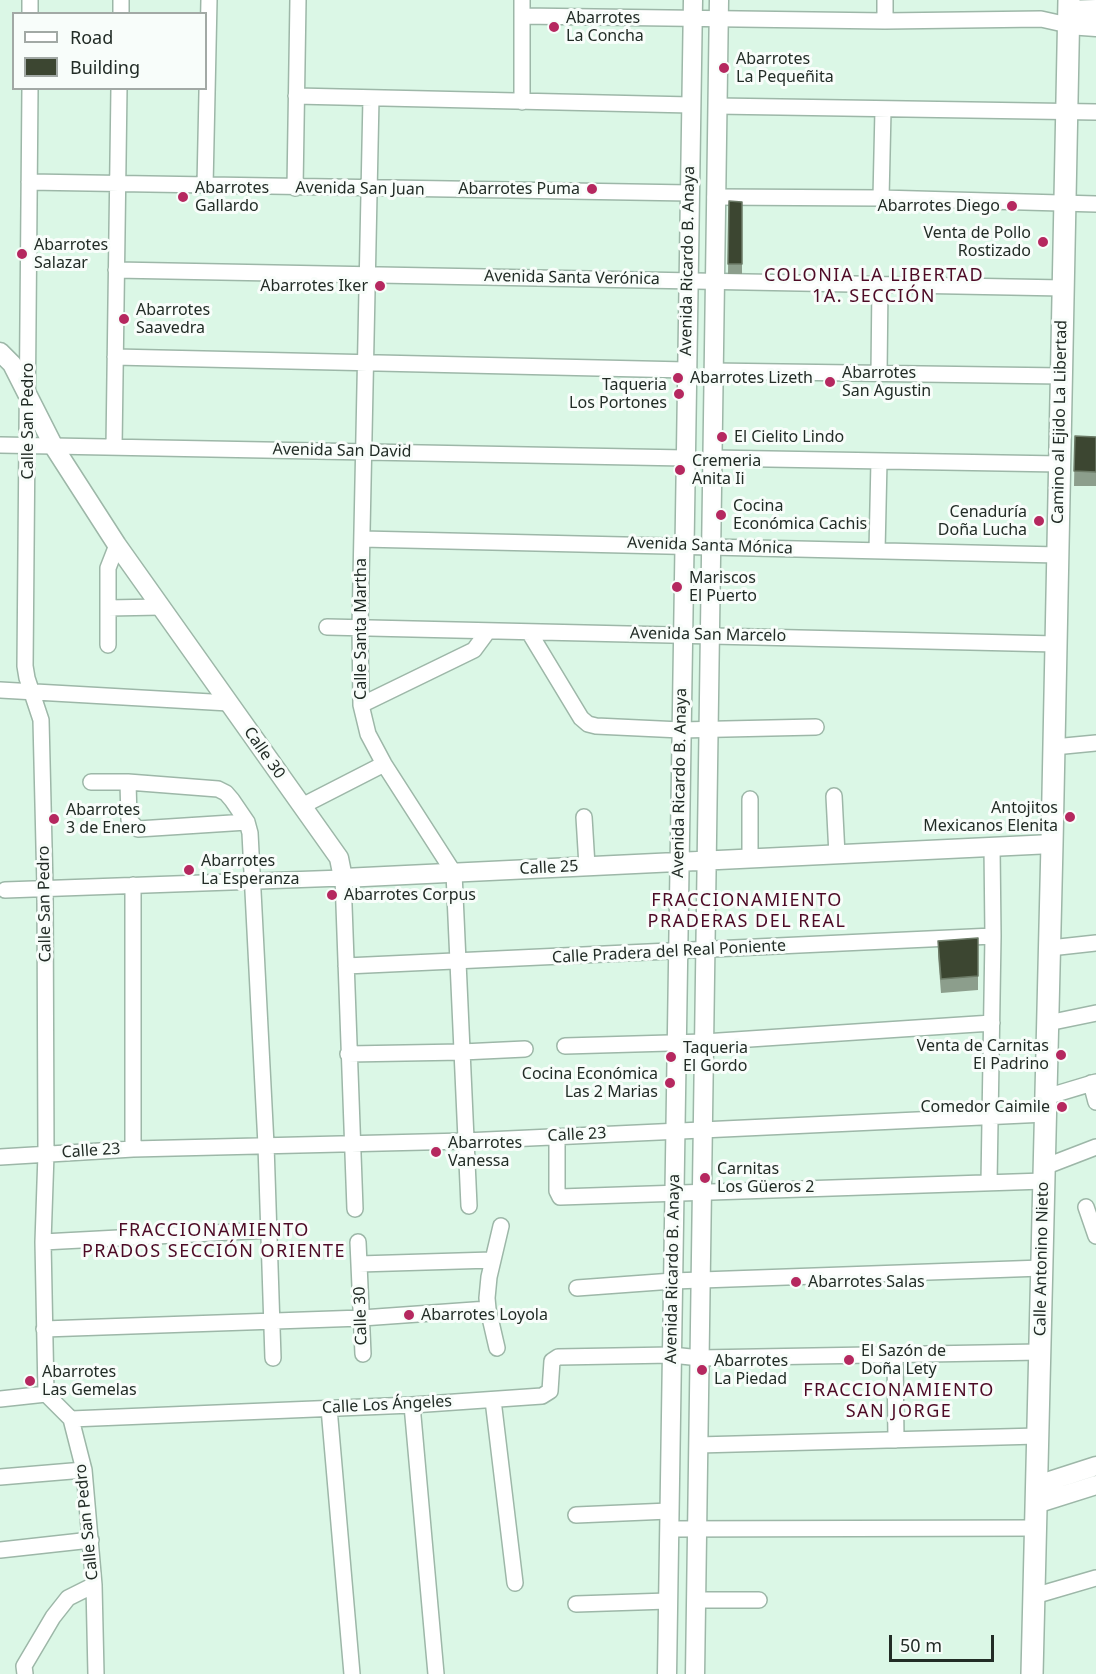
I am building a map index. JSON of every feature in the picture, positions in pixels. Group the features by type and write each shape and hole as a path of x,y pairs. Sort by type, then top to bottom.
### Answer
{"main road":[{"name":"Camino al Ejido La Libertad","path":"1052,844 1068,11"},
{"name":"Calle Antonino Nieto","path":"1032,1674 1052,844"}],"street":[{"path":"206,186 209,0"},
{"path":"295,188 298,0"},
{"path":"522,0 522,102"},
{"name":"Avenida Ricardo B. Anaya","path":"667,1674 693,0"},
{"name":"Avenida Ricardo B. Anaya","path":"695,1674 719,0"},
{"path":"885,0 885,21"},
{"path":"522,16 885,21 1041,19 1068,11 1096,9"},
{"path":"1068,11 1096,27"},
{"name":"Calle San Pedro","path":"30,90 25,666 41,720 45,888 44,1329 46,1394"},
{"path":"114,447 119,90"},
{"path":"296,96 691,105"},
{"name":"Calle Santa Martha","path":"370,98 360,627 361,705 368,734 384,764 454,873 469,1206"},
{"path":"717,106 1096,112"},
{"path":"881,198 883,110"},
{"name":"Avenida San Juan","path":"30,182 690,193"},
{"path":"715,197 881,198 1096,204"},
{"name":"Avenida Santa Verónica","path":"116,270 1063,288"},
{"path":"879,374 880,284"},
{"name":"Calle 30","path":"0,352 12,364 54,447 117,545 339,858 343,878 355,1209"},
{"path":"115,357 686,370"},
{"path":"712,371 1061,376"},
{"name":"Avenida San David","path":"0,446 685,458"},
{"path":"711,458 1060,464"},
{"path":"877,551 879,461"},
{"name":"Avenida Santa Mónica","path":"362,539 1058,555"},
{"path":"108,645 108,568 117,545"},
{"path":"108,608 161,607"},
{"name":"Avenida San Marcelo","path":"327,627 1056,644"},
{"path":"361,705 474,650 488,631"},
{"path":"529,632 581,718 588,724 681,730 816,727"},
{"path":"0,690 229,703"},
{"path":"1054,747 1096,743"},
{"path":"302,806 384,764"},
{"path":"91,782 128,782 218,789 226,793 247,822 250,833 266,1145 273,1358"},
{"path":"128,782 129,820 138,829 247,822"},
{"path":"834,796 837,855"},
{"path":"750,800 750,859"},
{"path":"584,817 587,866"},
{"name":"Calle 25","path":"4,890 343,878 1052,844"},
{"path":"989,1183 992,847"},
{"path":"133,885 133,1149"},
{"name":"Calle Pradera del Real Poniente","path":"346,966 993,936"},
{"path":"1050,948 1096,943"},
{"path":"1048,1023 1096,1013"},
{"path":"565,1046 704,1042 992,1023"},
{"path":"348,1054 525,1049"},
{"path":"1093,1082 1096,1102"},
{"name":"Calle 23","path":"0,1157 133,1149 557,1137 990,1116 1046,1105 1093,1082"},
{"path":"557,1137 557,1191 560,1197 989,1183 1044,1174 1096,1147"},
{"path":"1086,1207 1096,1236"},
{"path":"497,1348 488,1309 489,1277 501,1226"},
{"path":"44,1242 269,1230"},
{"name":"Calle 30","path":"358,1242 363,1354"},
{"path":"359,1264 492,1260"},
{"path":"577,1288 673,1281 1042,1268"},
{"path":"44,1329 362,1318 488,1309"},
{"path":"672,1355 700,1358 1040,1352"},
{"name":"Calle Los Ángeles","path":"71,1419 412,1405 546,1395 550,1391 552,1361 558,1357 672,1355"},
{"path":"895,1355 896,1440"},
{"path":"0,1399 46,1394 71,1419"},
{"path":"493,1400 515,1583"},
{"path":"412,1405 436,1674"},
{"path":"329,1408 352,1674"},
{"name":"Calle San Pedro","path":"71,1419 84,1470 91,1540 96,1674"},
{"path":"698,1445 1038,1436"},
{"path":"1037,1495 1096,1466"},
{"path":"0,1477 84,1470"},
{"path":"1037,1495 1096,1485"},
{"path":"576,1515 669,1520 697,1528 1036,1528"},
{"path":"0,1550 91,1540"},
{"path":"1034,1596 1096,1578"},
{"path":"25,1674 24,1666 53,1617 68,1598 94,1585"},
{"path":"696,1600 759,1600"},
{"path":"576,1604 668,1601"}],"building":[{"path":"729,201 742,202 742,264 728,264"},
{"path":"1075,436 1096,437 1096,472 1074,471"},
{"path":"978,938 978,976 941,979 938,941"}],"place":[{"name":"Abarrotes La Concha","path":"554,27"},
{"name":"Abarrotes La Pequeñita","path":"724,68"},
{"name":"Abarrotes Puma","path":"592,189"},
{"name":"Abarrotes Gallardo","path":"183,197"},
{"name":"Abarrotes Diego","path":"1012,206"},
{"name":"Venta de Pollo Rostizado","path":"1043,242"},
{"name":"Abarrotes Salazar","path":"22,254"},
{"name":"Abarrotes Iker","path":"380,286"},
{"name":"Abarrotes Saavedra","path":"124,319"},
{"name":"Abarrotes Lizeth","path":"678,378"},
{"name":"Abarrotes San Agustin","path":"830,382"},
{"name":"Taqueria Los Portones","path":"679,394"},
{"name":"El Cielito Lindo","path":"722,437"},
{"name":"Cremeria Anita Ii","path":"680,470"},
{"name":"Cocina Económica Cachis","path":"721,515"},
{"name":"Cenaduría Doña Lucha","path":"1039,521"},
{"name":"Mariscos El Puerto","path":"677,587"},
{"name":"Antojitos Mexicanos Elenita","path":"1070,817"},
{"name":"Abarrotes 3 de Enero","path":"54,819"},
{"name":"Abarrotes La Esperanza","path":"189,870"},
{"name":"Abarrotes Corpus","path":"332,895"},
{"name":"Venta de Carnitas El Padrino","path":"1061,1055"},
{"name":"Taqueria El Gordo","path":"671,1057"},
{"name":"Cocina Económica Las 2 Marias","path":"670,1083"},
{"name":"Comedor Caimile","path":"1062,1107"},
{"name":"Abarrotes Vanessa","path":"436,1152"},
{"name":"Carnitas Los Güeros 2","path":"705,1178"},
{"name":"Abarrotes Salas","path":"796,1282"},
{"name":"Abarrotes Loyola","path":"409,1315"},
{"name":"El Sazón de Doña Lety","path":"849,1360"},
{"name":"Abarrotes La Piedad","path":"702,1370"},
{"name":"Abarrotes Las Gemelas","path":"30,1381"}],"district":[{"name":"COLONIA LA LIBERTAD 1A. SECCIÓN","path":"874,286"},
{"name":"FRACCIONAMIENTO PRADERAS DEL REAL","path":"747,911"},
{"name":"FRACCIONAMIENTO PRADOS SECCIÓN ORIENTE","path":"214,1241"},
{"name":"FRACCIONAMIENTO SAN JORGE","path":"899,1401"}]}
